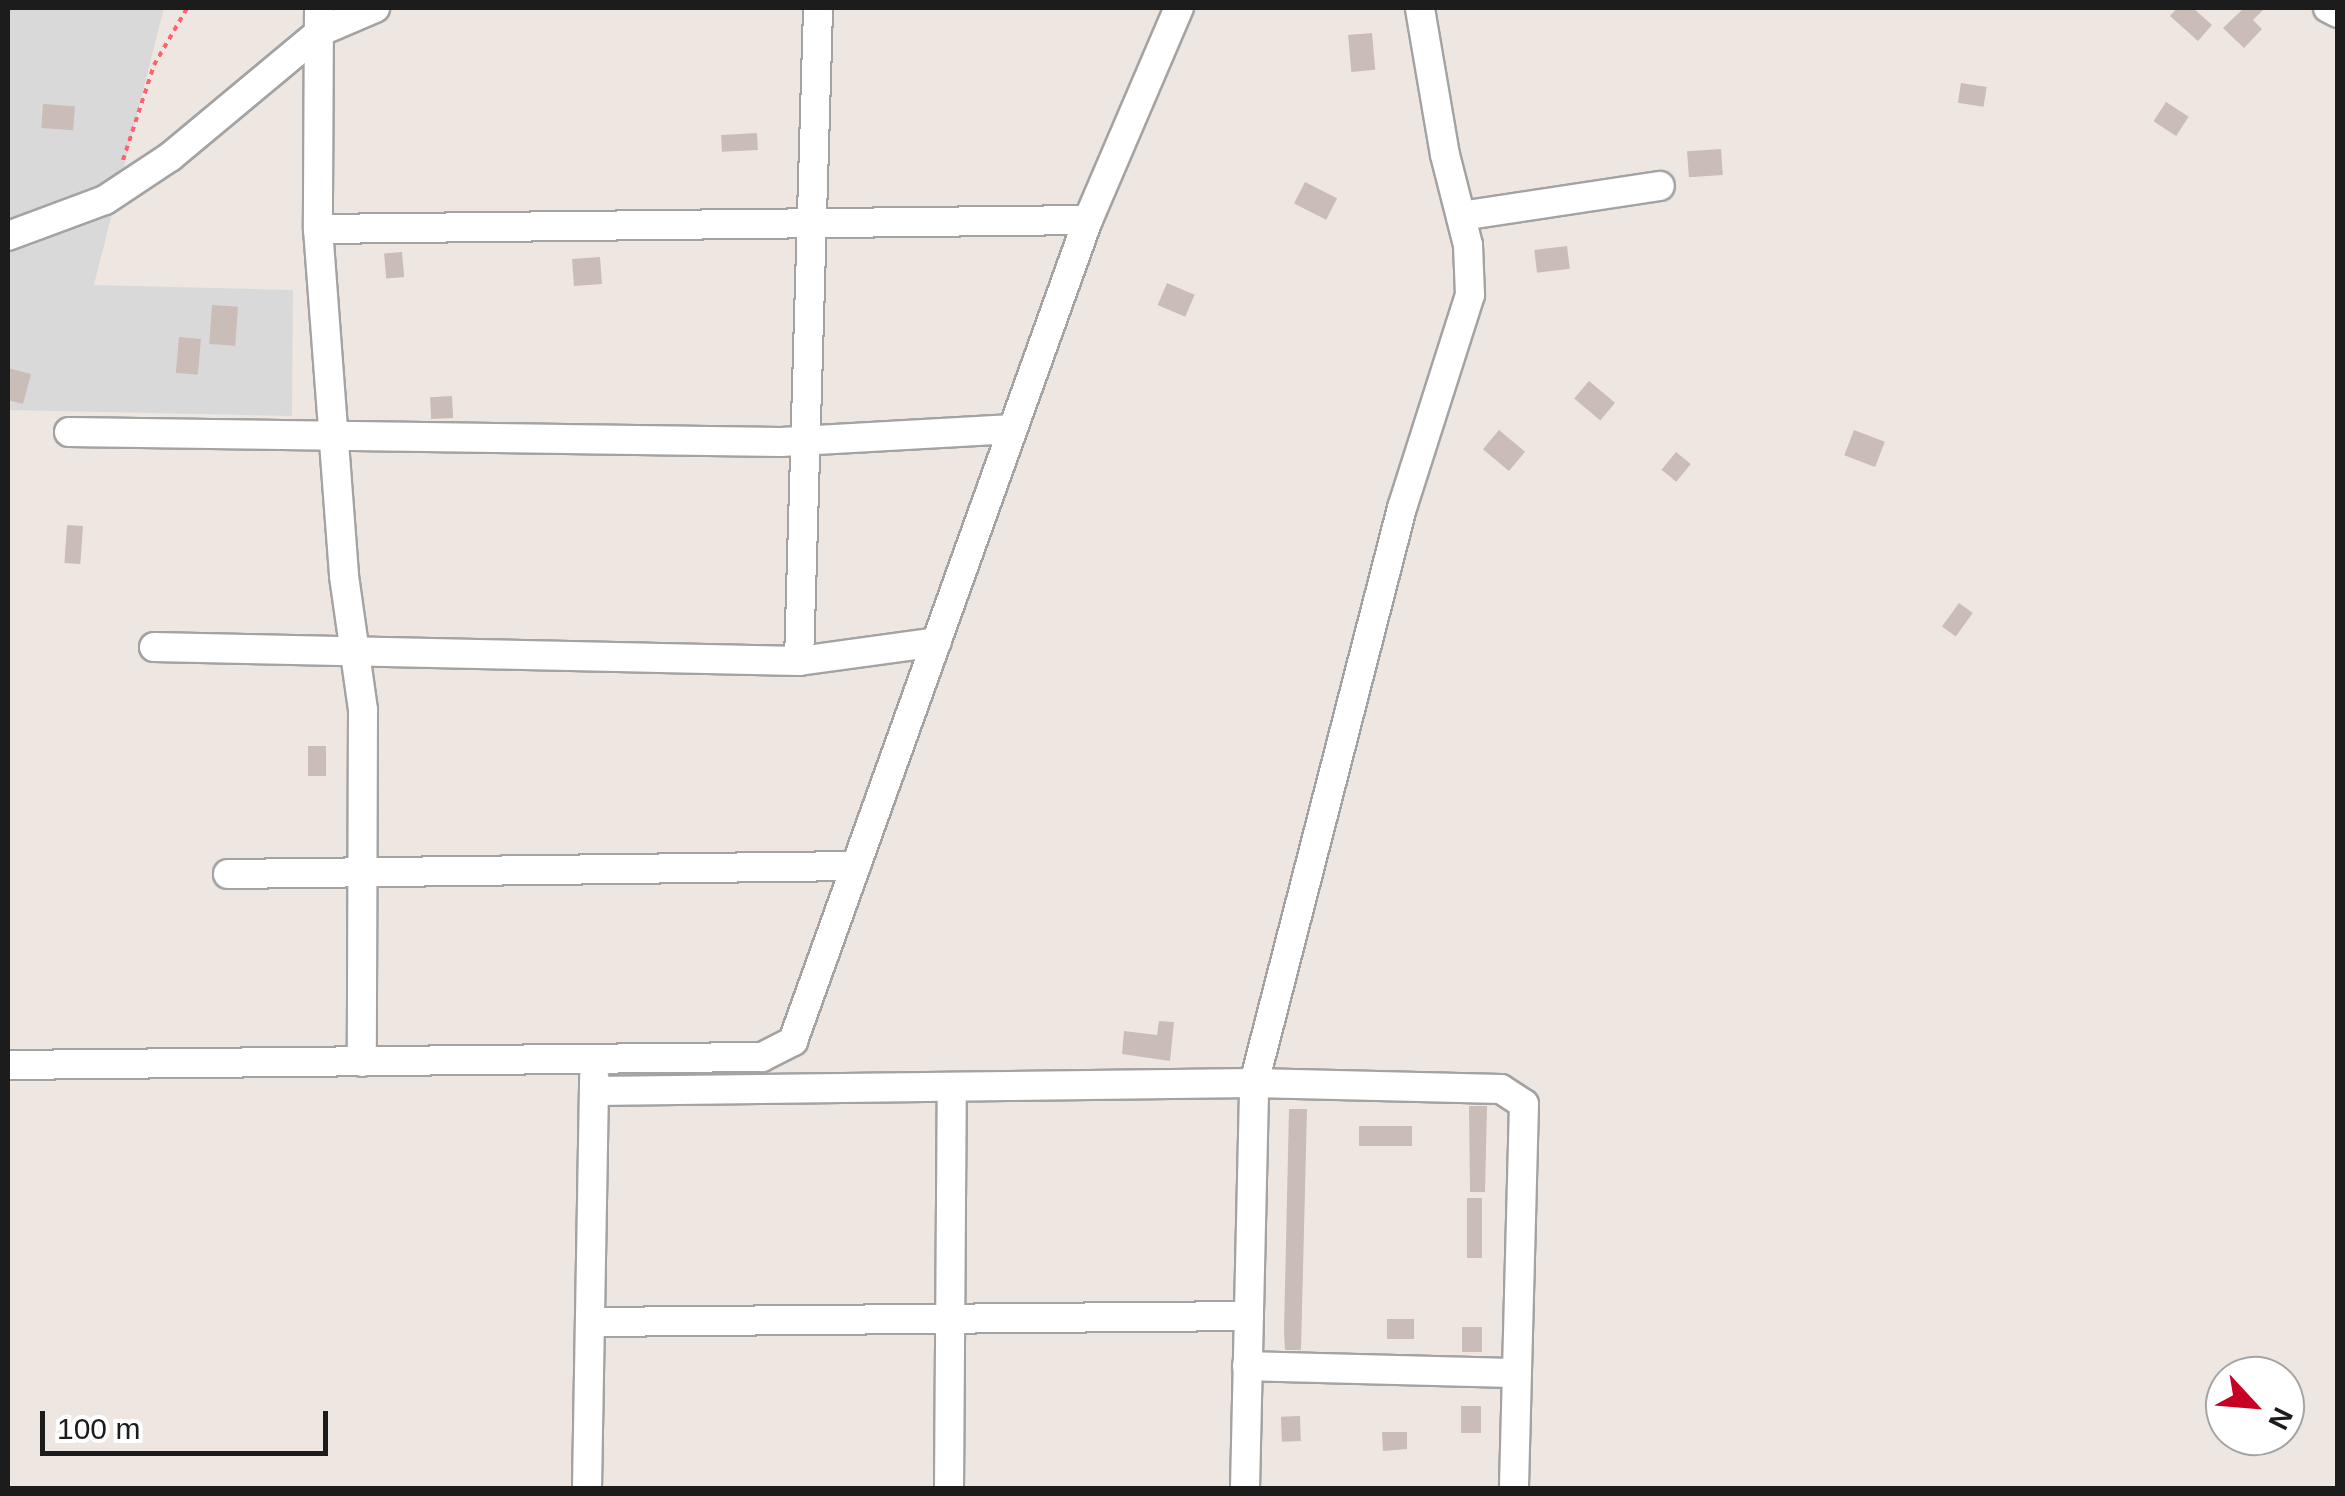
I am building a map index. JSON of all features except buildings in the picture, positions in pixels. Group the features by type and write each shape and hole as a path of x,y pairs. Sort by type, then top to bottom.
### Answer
{"street":[{"path":"8,236 105,200 170,157 320,19 375,8"},
{"path":"799,660 818,8"},
{"path":"8,1065 762,1057 793,1041 1088,220 1180,8"},
{"path":"1245,1488 1254,1083 1402,508 1470,295 1461,216 1420,8"},
{"path":"2328,8 2338,13"},
{"path":"320,19 318,229 334,436 363,710 362,1062"},
{"path":"1461,216 1660,186"},
{"path":"318,229 1088,220"},
{"path":"69,432 806,441 1012,429"},
{"path":"154,648 799,660 936,642"},
{"path":"228,874 856,866"},
{"path":"586,1488 594,1060"},
{"path":"594,1092 1254,1083 1501,1089 1524,1104 1514,1488"},
{"path":"948,1488 952,1090"},
{"path":"590,1322 950,1322 1249,1316"},
{"path":"1248,1366 1517,1373"}],"path":[{"path":"105,200 154,66 187,8"}],"shaded area":[{"path":"8,8 164,8 94,285 293,290 292,416 8,410"}]}
